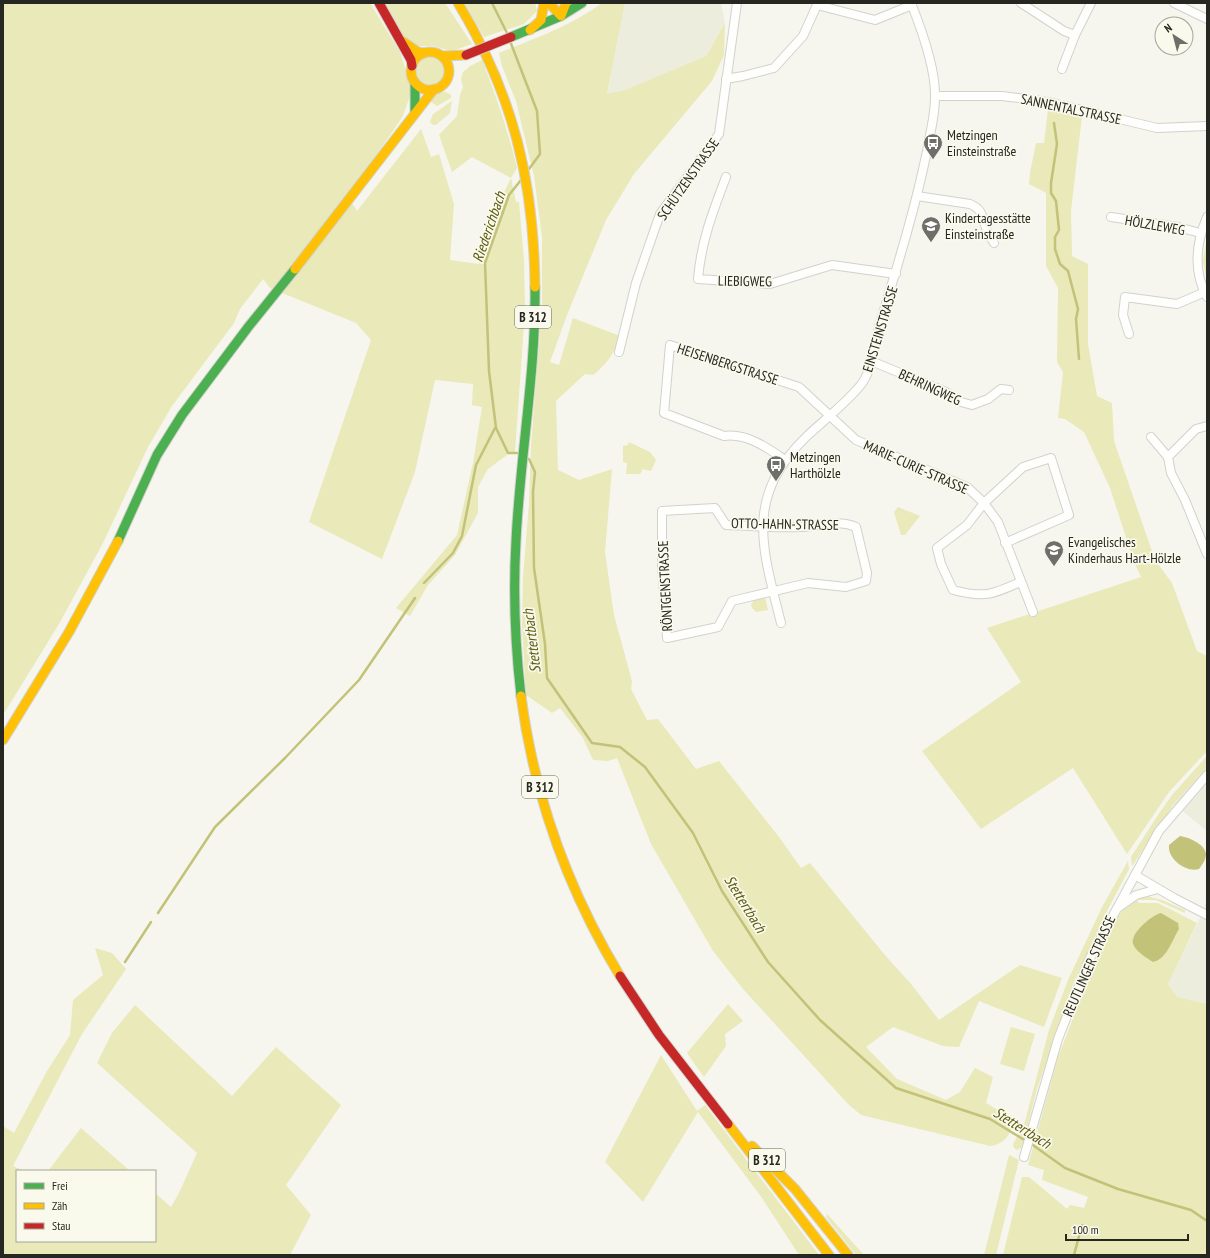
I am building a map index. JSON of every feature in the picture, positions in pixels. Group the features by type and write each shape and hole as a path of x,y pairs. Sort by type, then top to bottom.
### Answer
{"main road":[{"path":"378,3 411,60 412,78 415,83 423,88 434,89"},
{"name":"B 312","path":"458,3 496,75 512,115 528,189 535,263 532,349 516,543 516,644 522,701 531,751 547,813 569,874 592,927 645,1016 683,1068 828,1255"},
{"path":"530,30 541,20 544,3"},
{"path":"548,3 562,16"},
{"path":"562,16 566,3"},
{"path":"442,56 466,55 562,16 582,3"},
{"path":"399,38 418,52 434,52 442,56 448,64 449,70"},
{"path":"412,66 414,60 424,53"},
{"path":"3,740 69,632 113,552 157,455 182,415 249,326 321,238 406,128 415,112 434,89 444,83 449,70 466,55"},
{"path":"415,83 415,112"},
{"name":"B 312","path":"724,1119 795,1189 848,1255"}],"street":[{"name":"SCHÜTZENSTRASSE","path":"618,352 636,283 660,214 719,134 737,3"},
{"path":"1021,3 1064,31 1075,35"},
{"path":"1062,69 1075,35 1091,3"},
{"path":"1174,3 1207,19"},
{"path":"726,79 774,68 802,36 817,4 875,20 912,4"},
{"name":"EINSTEINSTRASSE","path":"781,623 764,549 763,526 766,500 771,485 785,460 864,381 896,274 917,196 933,120 935,96 926,49 912,4"},
{"name":"SANNENTALSTRASSE","path":"935,96 1002,96 1035,100 1157,128 1207,126"},
{"name":"LIEBIGWEG","path":"726,177 700,253 698,279 770,284 832,265 896,274"},
{"path":"917,196 970,204 978,207 984,216 987,232 994,242"},
{"path":"1128,334 1123,314 1125,297 1177,304 1206,295 1198,263 1197,249 1200,233 1207,217"},
{"name":"HÖLZLEWEG","path":"1111,218 1178,228 1200,233"},
{"name":"HEISENBERGSTRASSE","path":"785,460 763,445 733,435 724,436 664,413 670,345 799,387 828,416"},
{"name":"BEHRINGWEG","path":"871,361 944,391 961,402 972,406 988,399 1001,389 1009,390"},
{"name":"MARIE-CURIE-STRASSE","path":"828,416 856,440 967,487 984,502 998,522 1020,582 1033,612"},
{"path":"1168,458 1196,429 1207,426"},
{"path":"1151,437 1168,458 1171,473 1185,500 1207,554"},
{"path":"1005,543 1069,515 1051,458 1024,467 984,502 967,525 937,548 941,564 953,590 969,594 993,594 1020,582"},
{"name":"OTTO-HAHN-STRASSE","path":"715,508 726,525 803,527 824,523 850,525 856,527 867,573 866,582 846,587 808,583 774,591"},
{"name":"RÖNTGENSTRASSE","path":"715,508 662,511 662,564 667,638 718,627 732,601 774,591"},
{"name":"REUTLINGER STRASSE","path":"1024,1157 1062,1026 1089,960 1159,831 1207,775"},
{"path":"1135,874 1158,889 1207,915"},
{"path":"1114,912 1136,895 1158,889"}],"shaded area":[{"path":"625,3 721,3 725,23 706,56 625,90 607,95"},
{"path":"1207,767 1207,831 1174,804"},
{"path":"1180,836 1196,842 1205,850 1206,854 1204,862 1199,869 1194,870 1184,867 1174,860 1171,855 1169,845"},
{"path":"1207,895 1207,1004 1177,997 1168,984 1204,910"},
{"path":"1161,913 1178,923 1179,929 1166,953 1158,960 1153,962 1138,951 1133,942 1137,931 1152,917"}],"green space":[{"path":"3,3 370,3 400,52 412,90 403,116 348,197 357,211 421,129 431,157 439,154 454,204 450,260 479,264 492,217 511,178 516,202 519,202 524,260 525,310 515,452 511,452 488,469 478,487 478,513 455,555 428,585 410,616 396,608 457,535 473,463 482,407 472,405 473,384 435,380 415,472 382,559 309,522 371,340 356,323 270,288 263,279 240,309 234,323 172,406 148,447 103,543 59,624 3,715"},
{"path":"383,3 445,3 472,44 452,51 432,46 417,46 403,36"},
{"path":"464,3 535,3 537,11 524,24 484,37"},
{"path":"602,3 625,3 607,94 625,90 706,56 725,23 724,55 712,81 634,174 606,220 567,315 550,362 559,365 573,318 620,336 613,353 602,367 593,375 585,374 556,401 558,470 579,480 612,469 605,552 614,615 632,681 631,689 647,720 658,719 696,769 719,761 779,837 801,868 810,863 884,954 911,984 939,1020 1020,965 1062,978 1044,1027 979,1001 959,1047 943,1046 893,1027 866,1047 897,1079 946,1100 960,1092 975,1068 993,1077 986,1103 1016,1121 1006,1138 996,1145 990,1146 861,1115 848,1104 743,989 713,951 651,844 617,758 608,761 593,760 583,738 560,708 552,713 526,695 522,624 523,577 529,503 531,446 542,307 542,237 534,176 516,101 502,66 499,53 565,25"},
{"path":"430,57 440,61 444,71 440,81 430,85 420,81 416,71 420,61"},
{"path":"482,60 510,140 517,168 511,178 472,157 452,172 439,135 457,116 460,95 463,87 461,79 463,72 470,66"},
{"path":"441,92 446,92 451,95 451,98 437,106 428,100"},
{"path":"452,101 450,113 436,125 433,125 430,122 433,114"},
{"path":"1048,109 1082,116 1071,211 1072,256 1088,264 1088,344 1097,396 1112,403 1114,441 1155,560 1172,583 1197,651 1207,656 1207,751 1169,792 1127,854 1073,768 981,829 922,751 1021,682 987,628 1141,577 1134,562 1110,488 1084,432 1065,419 1058,418 1063,372 1057,362 1058,288 1046,266 1046,193 1029,184 1036,143 1044,143"},
{"path":"1207,238 1207,281 1203,261"},
{"path":"629,442 650,452 656,460 651,471 643,469 640,474 626,474 627,463 623,462 623,446 628,445"},
{"path":"898,507 920,516 905,535 901,535 894,512"},
{"path":"765,597 768,610 756,612 751,605 754,599"},
{"path":"1207,756 1207,767 1174,804 1132,866 1131,857 1158,815 1172,795"},
{"path":"1128,861 1129,869 1107,911 1074,982 1037,1089 1022,1147 1017,1150 1014,1148 1013,1144 1024,1125 1049,1030 1068,980 1102,907"},
{"path":"1146,896 1162,900 1185,910 1185,913 1156,900 1139,900 1138,898"},
{"path":"1136,899 1139,903 1158,903 1197,923 1168,984 1177,997 1207,1004 1207,1255 1003,1255 1022,1177 1029,1177 1067,1209 1070,1205 1084,1208 1088,1197 1042,1180 1044,1170 1028,1165 1058,1057 1107,931 1124,909"},
{"path":"95,948 112,953 126,969 82,1034 13,1166 23,1170 16,1170 16,1242 156,1242 156,1194 171,1207 197,1153 97,1063 112,1033 135,1005 232,1096 276,1047 341,1105 286,1185 311,1215 290,1255 3,1255 3,1126 14,1133 47,1071 70,1035 73,1000 103,975"},
{"path":"728,1004 743,1021 725,1034 726,1046 704,1077 687,1053"},
{"path":"1011,1027 1035,1034 1024,1071 1000,1064"},
{"path":"661,1055 697,1111 705,1105 819,1255 799,1255 762,1198 698,1112 643,1202 605,1162"},
{"path":"81,1128 129,1170 49,1170"},
{"path":"1009,1155 1019,1160 996,1255 984,1255"},
{"path":"827,1214 864,1255 856,1255 826,1217"}],"waterway":[{"name":"Riederichbach","path":"492,3 508,35"},
{"name":"Riederichbach","path":"510,41 537,111 540,154 529,169"},
{"path":"1054,123 1057,144 1051,183 1051,193 1056,201 1059,230 1055,237 1055,249 1060,264 1068,271 1078,309 1076,319 1079,359"},
{"name":"Riederichbach","path":"518,453 508,453 496,428 489,371 485,263 509,195 521,180"},
{"path":"424,583 453,553 462,536 476,465 495,428"},
{"name":"Stettertbach","path":"529,459 535,472 533,492 534,568 545,644 547,678 592,743 620,747 645,767 693,833 722,891 768,962 820,1020 896,1088 990,1119 1026,1141"},
{"path":"158,913 215,827 285,758 359,680 415,598"},
{"path":"125,962 151,922"},
{"name":"Stettertbach","path":"1030,1143 1065,1168 1118,1189 1191,1210 1207,1221"},
{"path":"1074,1255 1082,1225"}],"traffic: fast":[{"path":"511,37 561,16 582,3"},
{"path":"415,83 415,111"},
{"path":"118,541 157,455 182,415 249,326 295,269"},
{"path":"521,696 515,618 515,560 518,509 533,351 535,287"}],"traffic: slow":[{"path":"458,3 477,37 493,71 517,139 525,175 530,211 534,248 535,287"},
{"path":"530,30 541,20 544,3"},
{"path":"549,3 561,16 566,3"},
{"path":"402,41 418,52 424,53"},
{"path":"430,52 440,55 446,61 449,71 446,81 440,87 430,90 420,87 414,81 411,71 414,61 420,55 430,52"},
{"path":"442,56 466,55"},
{"path":"295,269 434,89"},
{"path":"3,740 69,632 118,541"},
{"path":"521,696 535,769 544,805 556,841 584,910 620,976"},
{"path":"728,1124 829,1255"},
{"path":"752,1146 795,1189 848,1255"}],"traffic: jam":[{"path":"379,3 411,60 412,66"},
{"path":"466,55 511,37"},
{"path":"620,976 659,1035 728,1124"}],"place":[{"name":"Metzingen Einsteinstraße","path":"933,160"},
{"name":"Kindertagesstätte Einsteinstraße","path":"931,243"},
{"name":"Metzingen Harthölzle","path":"776,482"},
{"name":"Evangelisches Kinderhaus Hart-Hölzle","path":"1054,567"}]}
